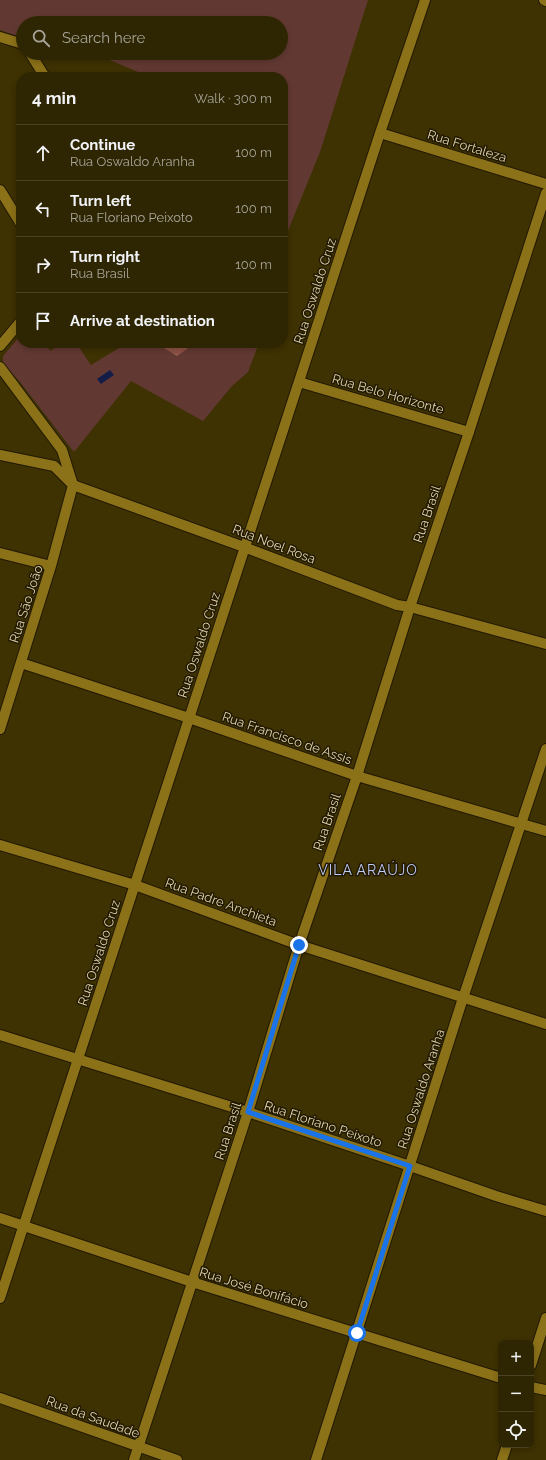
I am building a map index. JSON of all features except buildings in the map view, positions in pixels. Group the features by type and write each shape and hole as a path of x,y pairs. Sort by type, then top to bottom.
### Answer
{"street":[{"name":"Rua Oswaldo Cruz","path":"0,1298 244,547 425,0"},
{"path":"0,37 16,42"},
{"path":"34,60 42,72"},
{"name":"Rua Fortaleza","path":"380,133 546,184"},
{"path":"0,190 16,216"},
{"name":"Rua Brasil","path":"134,1460 248,1112 299,945 469,432 546,193"},
{"path":"0,346 16,327"},
{"path":"0,367 62,450 73,485"},
{"name":"Rua Belo Horizonte","path":"299,382 469,432"},
{"name":"Rua Noel Rosa","path":"0,455 54,466 73,485 244,547 397,605 410,607 546,644"},
{"name":"Rua São João","path":"0,729 52,566 73,485"},
{"path":"0,553 52,566"},
{"name":"Rua Francisco de Assis","path":"21,662 356,776 546,831"},
{"name":"Rua Oswaldo Aranha","path":"316,1460 463,998 546,749"},
{"name":"Rua Padre Anchieta","path":"0,845 135,885 299,945 546,1024"},
{"name":"Rua Floriano Peixoto","path":"0,1035 248,1112 496,1196 546,1211"},
{"name":"Rua José Bonifácio","path":"0,1218 192,1282 498,1377"},
{"path":"534,1356 546,1318"},
{"path":"534,1388 546,1390"},
{"name":"Rua da Saudade","path":"0,1398 177,1460"},
{"path":"502,1460 506,1448"}],"shaded area":[{"path":"0,0 368,0 320,152 288,231 288,72 138,72 110,60 288,60 288,16 16,16 16,36 0,30"},
{"path":"16,341 16,348 48,348 51,351 54,348 79,348 91,365 119,348 257,348 248,372 232,386 203,421 131,381 74,452 20,382 3,363 3,356"}],"green space":[{"path":"164,348 188,348 177,356"}],"water":[{"path":"110,370 114,375 101,384 97,379"}],"district":[{"name":"VILA ARAÚJO","path":"368,870"}],"route":[{"path":"299,945 248,1112 410,1166 357,1333"}]}
